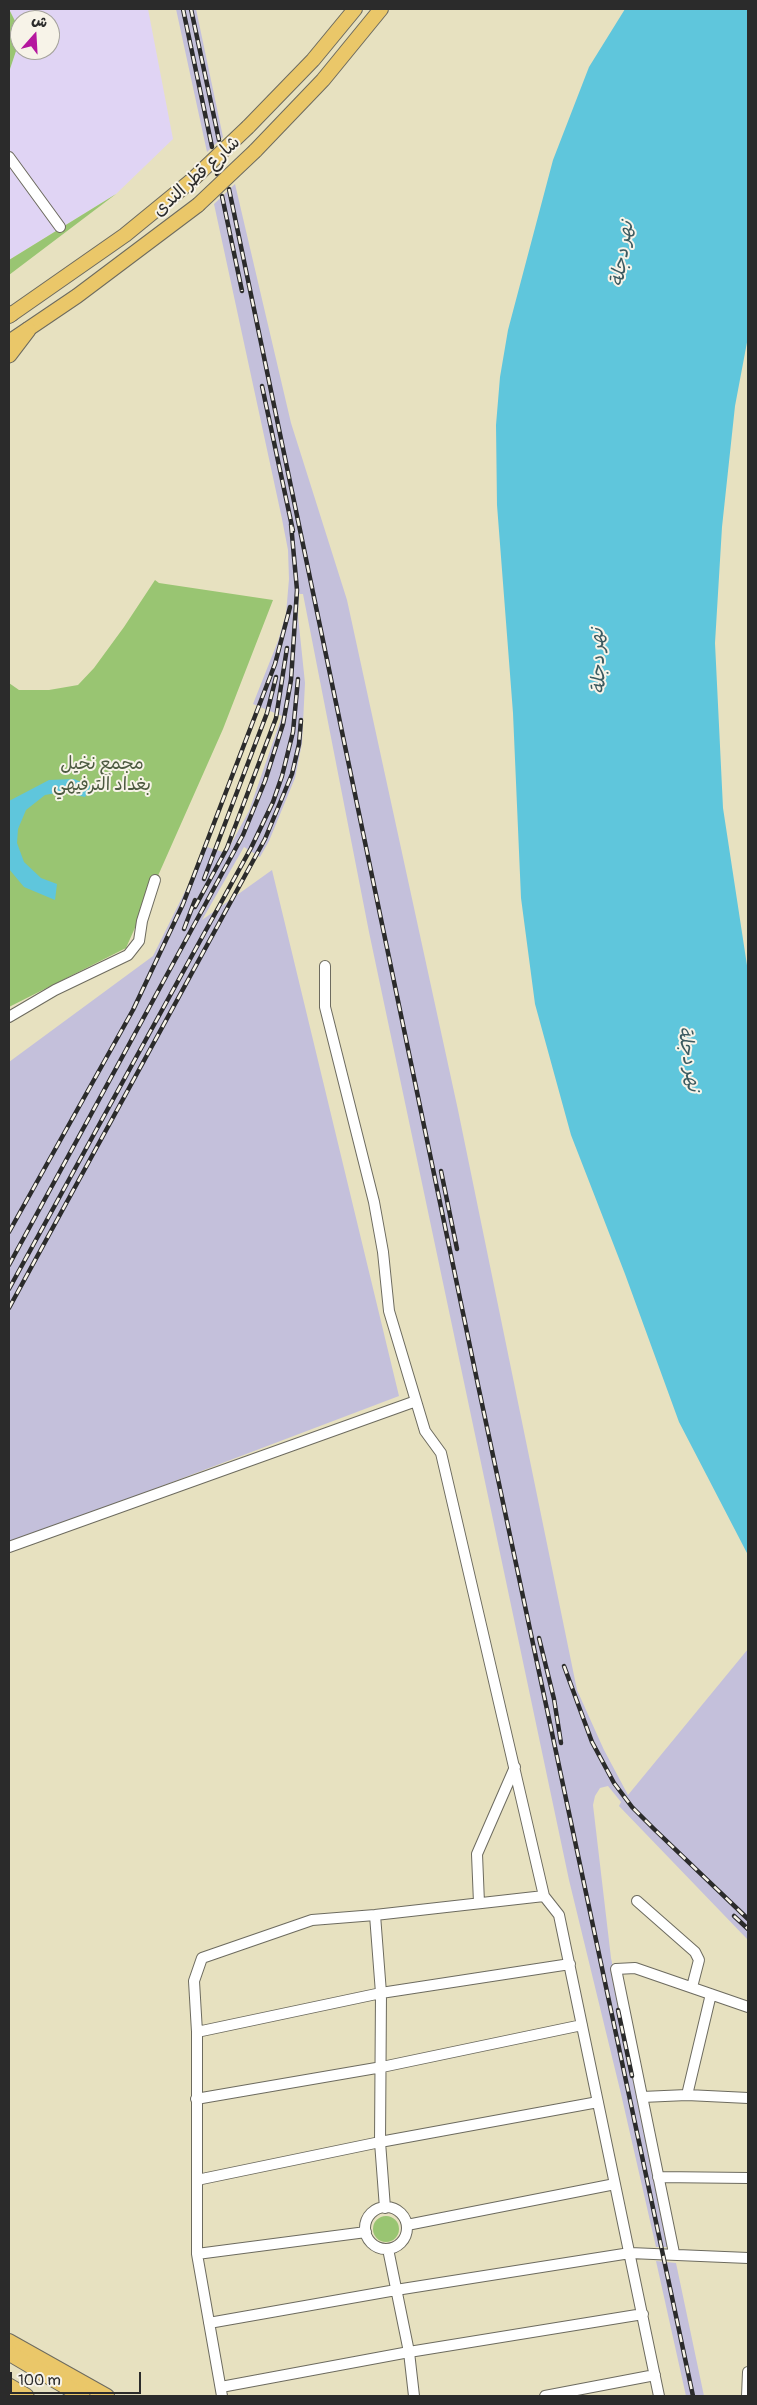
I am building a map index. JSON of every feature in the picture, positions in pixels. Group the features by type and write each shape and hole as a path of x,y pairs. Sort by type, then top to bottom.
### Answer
{"highway":[{"path":"9,355 28,330"},
{"path":"9,2353 82,2396"},
{"path":"9,2386 26,2396"}],"main road":[{"name":"شارع قطر الندى","path":"10,315 125,235 191,181 248,127 313,60 355,9"},
{"name":"شارع قطر الندى","path":"9,342 133,256 198,205 255,152 323,80 381,9"},
{"path":"9,2341 107,2396"},
{"path":"9,2391 20,2396"}],"street":[{"path":"9,157 60,227"},
{"path":"9,1017 55,990 128,956 139,941 142,921 155,880"},
{"path":"325,966 325,1008 374,1202 383,1252 389,1311 425,1431 441,1453 544,1896 559,1914 659,2396"},
{"path":"9,1547 416,1402"},
{"path":"479,1903 477,1854 515,1767"},
{"path":"544,1896 375,1915 312,1920 202,1958 194,1981 197,2032 197,2254 222,2392 409,2352 642,2314"},
{"path":"637,1901 695,1952 699,1960 692,1986"},
{"path":"375,1915 381,1993 380,2142 385,2208"},
{"path":"197,2032 381,1993 570,1964"},
{"path":"674,2254 616,1969 635,1968 692,1986 748,2007"},
{"path":"687,2094 711,1994"},
{"path":"196,2100 382,2067 582,2025"},
{"path":"642,2097 687,2094 748,2098"},
{"path":"197,2180 380,2142 598,2102"},
{"path":"658,2177 748,2178"},
{"path":"406,2225 615,2184"},
{"path":"391,2208 401,2214 406,2225 404,2238 394,2247 388,2249 382,2249 371,2243 366,2232 368,2218 378,2209 391,2208"},
{"path":"197,2254 366,2232"},
{"path":"388,2249 409,2352 414,2396"},
{"path":"209,2323 396,2290 630,2253 748,2258"},
{"path":"747,2396 748,2372"},
{"path":"545,2396 655,2375"}],"shaded area":[{"path":"9,9 148,9 173,139 116,194 9,260"},
{"path":"176,9 196,9 223,137 207,152"},
{"path":"235,184 291,423 347,600 458,1110 577,1690 604,1750 628,1795 748,1649 748,1940 619,1806 621,1802 608,1786 600,1788 595,1796 593,1805 611,1958 672,2247 656,2247 569,1880 369,932 303,594 299,594 298,616 305,683 302,743 295,778 269,841 260,857 244,847 202,920 272,870 399,1396 9,1544 9,1062 153,956 207,847 226,853 249,811 282,716 253,704 278,641 286,614 289,579 288,550 214,204"},
{"path":"656,2261 676,2263 704,2396 686,2396"}],"green space":[{"path":"9,9 10,60 13,60 9,72"},
{"path":"116,194 9,275 9,260"},
{"name":"مجمع نخيل بغداد الترفيهي","path":"155,580 159,583 273,600 223,729 126,948 9,1007 9,683 19,690 49,690 78,685 94,668"},
{"path":"386,2216 395,2220 399,2229 395,2238 386,2242 377,2238 373,2229 377,2220"}],"water":[{"name":"نهر دجلة","path":"625,9 748,9 748,337 735,406 722,527 715,643 723,808 748,972 748,1555 679,1422 625,1274 571,1135 535,1004 521,898 513,713 497,505 496,425 500,377 508,330 553,160 589,67"},
{"path":"74,779 91,786 85,797 62,792 45,795 26,810 18,829 17,843 24,862 41,878 57,884 55,900 24,887 9,869 9,801 49,780"}],"railway":[{"path":"183,9 212,147"},
{"path":"191,9 219,140"},
{"path":"229,189 478,1385 693,2396"},
{"path":"222,196 242,291"},
{"path":"262,386 293,531"},
{"path":"9,1265 243,835 265,781 283,724 291,680 297,590 291,524"},
{"path":"9,1232 133,1010 183,904 275,664 290,607"},
{"path":"195,907 227,848 276,718 287,648"},
{"path":"204,879 267,713 276,677"},
{"path":"9,1289 251,848 273,802 282,776 293,732 298,679"},
{"path":"9,1308 265,839 292,774 299,744 301,720"},
{"path":"184,929 195,900"},
{"path":"441,1171 457,1249"},
{"path":"539,1638 554,1699 561,1743"},
{"path":"564,1666 592,1742 614,1783 632,1807 748,1919"},
{"path":"734,1916 748,1929"},
{"path":"618,2010 632,2076"}]}
